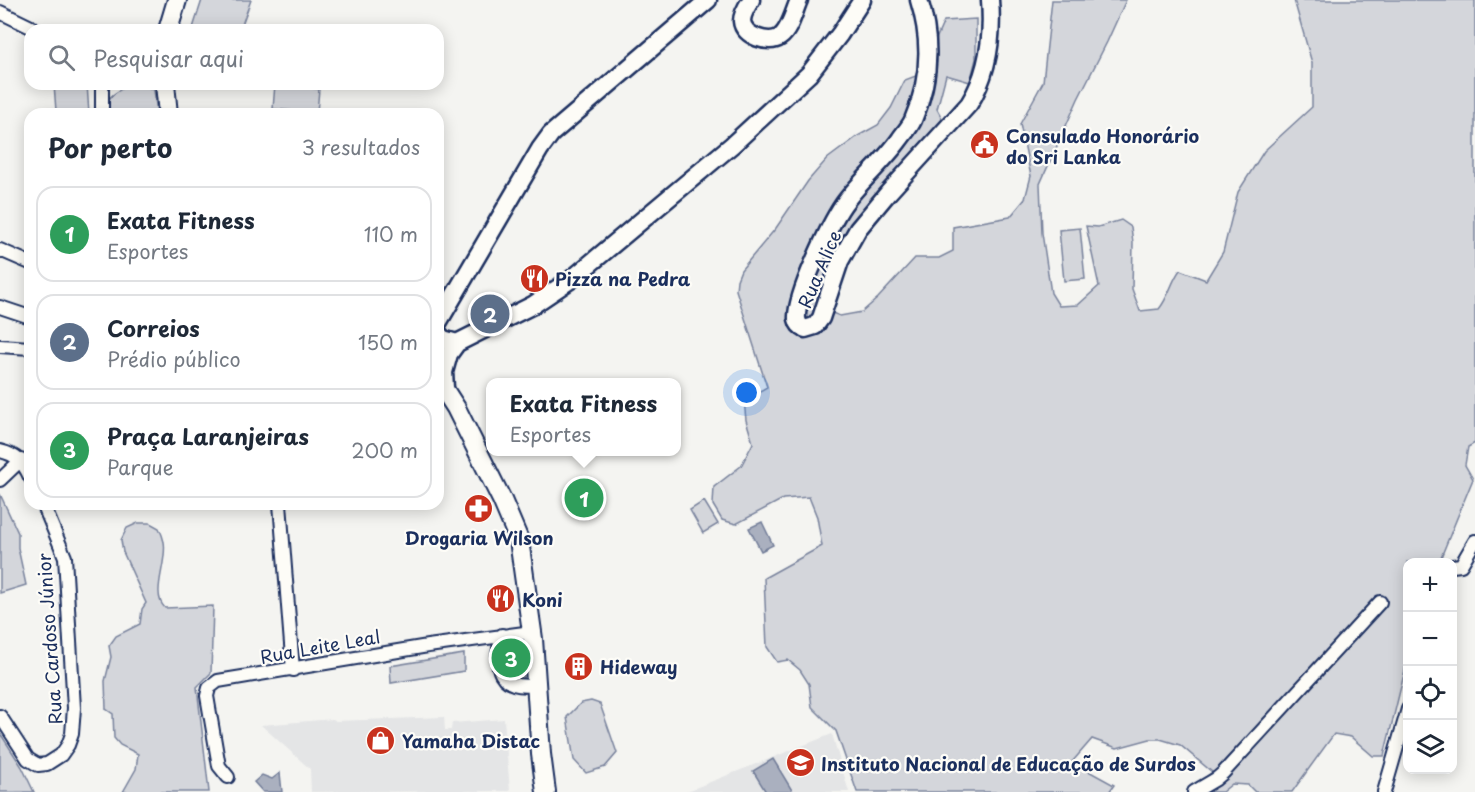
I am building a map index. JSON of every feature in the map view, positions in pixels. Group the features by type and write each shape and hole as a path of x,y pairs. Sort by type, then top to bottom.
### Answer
{"main road":[{"path":"170,24 177,0"},
{"path":"166,90 167,108"},
{"path":"444,390 502,500 519,540 532,632 546,792"}],"street":[{"path":"444,314 551,134 708,0"},
{"path":"751,0 742,20 744,28 750,33 772,41 780,38 785,32 799,0"},
{"path":"444,372 449,354 457,343 533,305 573,278 732,145 809,74 840,34 862,0"},
{"name":"Rua Alice","path":"919,0 927,33 928,53 926,81 912,122 888,156 843,204 814,263 798,304 798,321 805,329 815,326 821,318 840,261 858,229 969,104 979,88 989,51 990,0"},
{"path":"0,12 25,24"},
{"path":"102,90 102,108"},
{"path":"0,250 24,260"},
{"path":"0,307 24,315"},
{"path":"444,339 457,343"},
{"path":"0,346 24,348"},
{"path":"0,451 14,455 24,466"},
{"path":"0,480 21,460"},
{"name":"Rua Cardoso Júnior","path":"0,716 28,759 38,765 47,765 54,760 65,750 70,740 74,718 65,557 45,510"},
{"path":"280,510 293,670"},
{"path":"1457,565 1461,565 1475,541"},
{"path":"1194,792 1216,779 1380,602"},
{"name":"Rua Leite Leal","path":"228,777 219,766 207,696 209,688 218,681 428,646 532,632"},
{"path":"502,635 498,660 501,674 506,682 514,686 537,685"},
{"path":"1390,792 1384,792 1404,720"}],"shaded area":[{"path":"202,0 251,0 242,24 194,24"},
{"path":"1052,0 1126,0 1040,184 1042,233 1051,293 1059,306 1078,305 1099,286 1086,226 1098,227 1121,220 1131,227 1132,289 1140,311 1159,309 1180,270 1206,280 1223,252 1238,192 1264,151 1312,107 1312,63 1294,0 1475,0 1475,443 1468,447 1465,465 1473,479 1441,558 1403,558 1403,678 1384,756 1373,756 1351,737 1334,734 1292,792 1255,792 1248,785 1232,784 1222,792 1207,792 1203,780 1212,772 1180,745 1160,739 1150,739 1117,748 1092,739 1072,762 1114,785 1109,792 857,792 836,731 812,707 809,684 800,670 788,660 777,662 767,647 764,578 822,546 817,517 809,497 783,499 736,524 722,520 713,505 714,487 741,466 753,443 746,420 744,400 767,387 736,290 741,270 776,228 808,181 827,159 858,136 878,125 891,108 905,80 921,74 944,21 976,19 976,59 970,82 946,75 937,109 943,120 848,230 833,258 816,307 840,316 862,312 915,258 939,258 953,251 953,227 1010,217 1025,199 1031,176 1020,124 1043,82"},
{"path":"54,90 87,90 89,108 56,108"},
{"path":"120,90 154,90 156,108 105,108 109,99"},
{"path":"275,90 319,90 317,108 273,108"},
{"path":"1080,228 1085,279 1064,281 1059,230"},
{"path":"0,494 18,533 18,548 26,585 0,593"},
{"path":"704,501 718,524 703,533 690,510"},
{"path":"138,523 150,523 159,528 163,536 165,550 159,595 165,608 213,606 211,673 197,687 209,792 123,792 136,769 138,754 120,745 114,738 113,714 106,709 105,681 111,657 109,646 116,636 140,624 142,609 146,603 123,552 121,540 127,528"},
{"path":"518,636 524,680 511,682 505,672 501,656 507,639"},
{"path":"464,654 464,671 391,683 390,666"},
{"path":"591,701 600,704 617,753 605,767 586,773 574,760 567,717 581,703"},
{"path":"444,717 445,730 451,730 452,723 504,719 510,791 311,792 310,769 261,725 333,719 336,721"},
{"path":"0,733 22,767 34,792 0,792"},
{"name":"Instituto Nacional de Educação de Surdos","path":"832,734 849,792 685,792"}],"water":[{"path":"762,522 773,545 761,551 749,528"},
{"path":"773,759 793,792 766,792 753,771"},
{"path":"280,773 282,792 263,792 254,782 262,775 272,779"}],"place":[{"name":"Consulado Honorário do Sri Lanka","path":"985,145"},
{"name":"Pizza na Pedra","path":"534,278"},
{"name":"Correios","path":"490,314"},
{"name":"Exata Fitness","path":"584,498"},
{"name":"Drogaria Wilson","path":"479,508"},
{"name":"Koni","path":"501,599"},
{"name":"Praça Laranjeiras","path":"511,658"},
{"name":"Hideway","path":"579,666"},
{"name":"Yamaha Distac","path":"381,740"},
{"name":"Instituto Nacional de Educação de Surdos","path":"800,763"}]}
